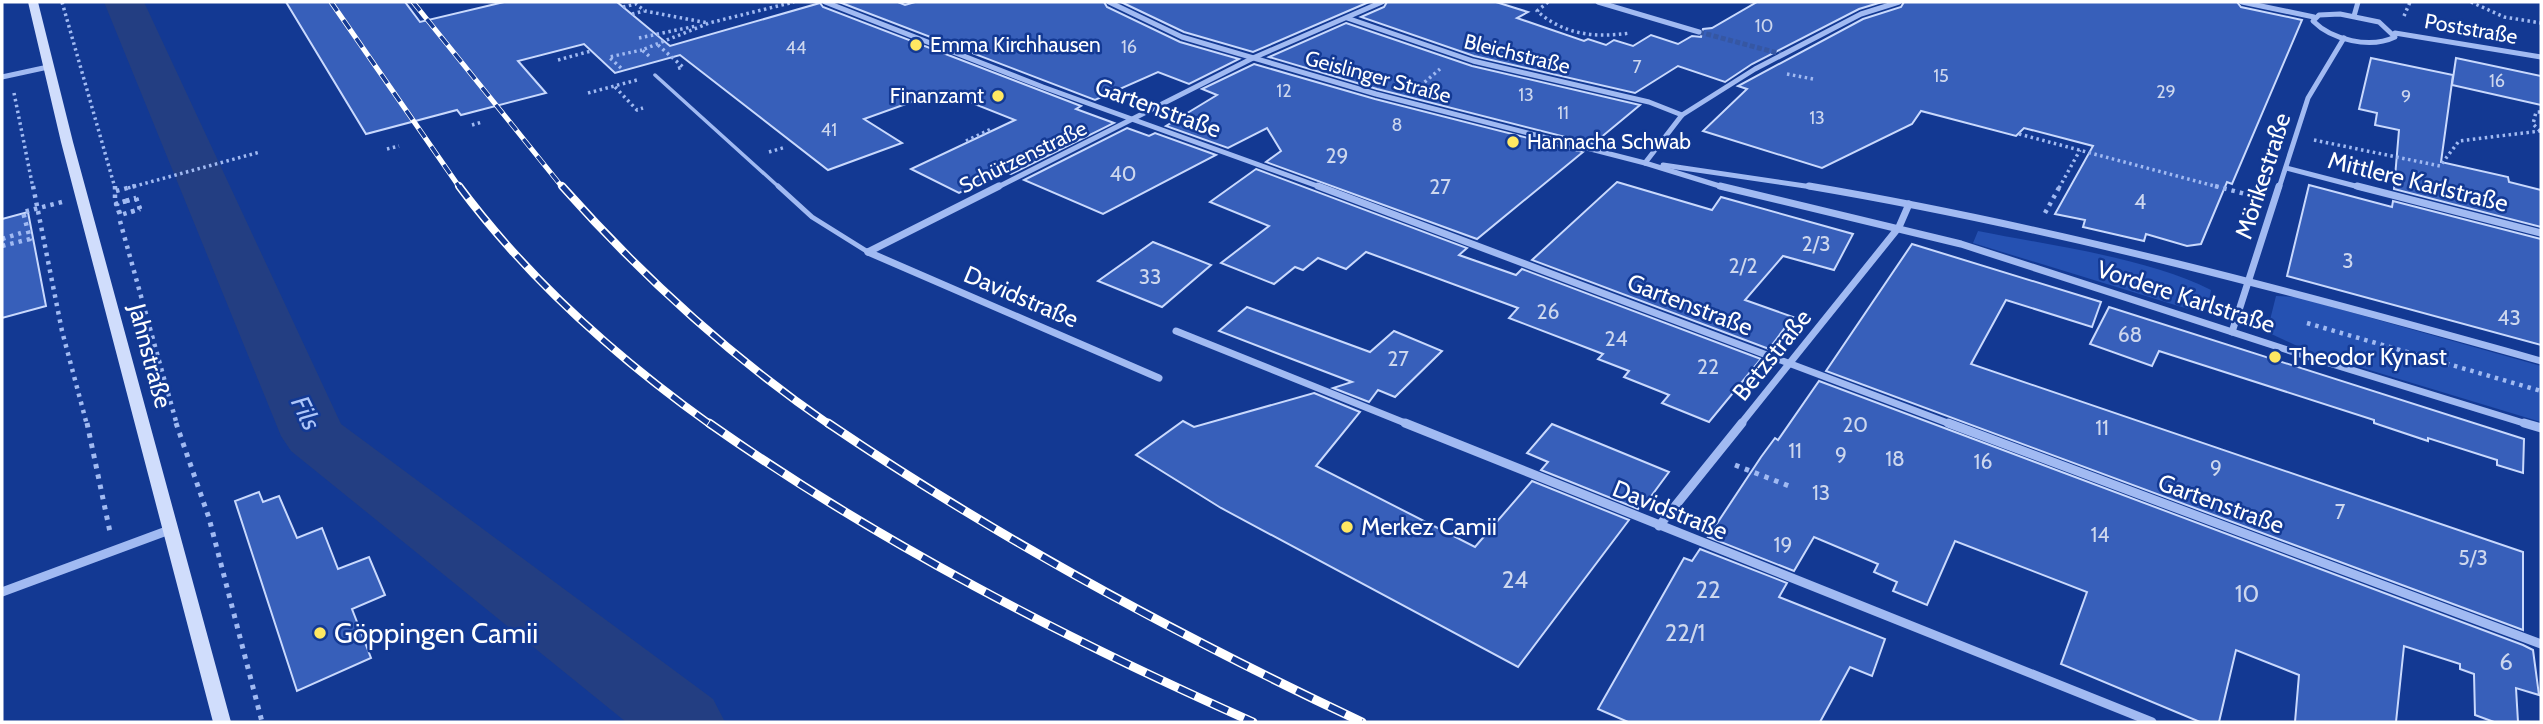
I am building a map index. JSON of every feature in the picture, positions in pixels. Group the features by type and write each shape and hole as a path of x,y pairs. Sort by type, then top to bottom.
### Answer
{"main road":[{"name":"Jahnstraße","path":"33,2 222,722"}],"street":[{"name":"Gartenstraße","path":"825,2 2541,644"},
{"name":"Geislinger Straße","path":"1109,2 1182,37 1405,102 1645,163 1723,187 1899,227"},
{"name":"Schützenstraße","path":"868,252 1252,58 1382,2"},
{"path":"1598,2 1699,32"},
{"path":"1645,163 1682,115 1755,69 1861,14 1899,2"},
{"path":"2242,2 2314,17 2329,13 2354,16 2380,23 2395,33 2395,37 2384,42 2344,38 2315,25 2314,17"},
{"path":"2354,16 2358,2"},
{"name":"Bleichstraße","path":"1346,18 1456,55 1650,102 1682,115"},
{"name":"Poststraße","path":"2395,33 2541,57"},
{"name":"Mörikestraße","path":"2232,332 2308,98 2344,38"},
{"path":"3,77 48,66"},
{"name":"Geislinger Straße","path":"1645,163 1706,170 1909,204"},
{"name":"Mittlere Karlstraße","path":"2286,168 2541,233"},
{"name":"Betzstraße","path":"1659,526 1899,227 1909,204"},
{"name":"Vordere Karlstraße","path":"1909,204 2249,280 2541,361"},
{"name":"Vordere Karlstraße","path":"1899,227 1961,244 2303,355 2541,428"},
{"name":"Davidstraße","path":"868,252 1159,378"},
{"name":"Davidstraße","path":"1176,331 2152,722"},
{"path":"2,592 172,529"}],"lane":[{"path":"655,75 812,218 868,252"}],"path":[{"path":"62,2 116,191 120,214"},
{"path":"639,38 793,2"},
{"path":"1548,2 1537,11 1548,23 1563,30 1609,37 1676,25"},
{"path":"2471,2 2504,17 2541,23"},
{"path":"623,7 635,3 645,11"},
{"path":"632,14 645,11 709,23"},
{"path":"649,56 642,50 709,23"},
{"path":"621,68 609,57 627,54 640,48"},
{"path":"558,60 591,51"},
{"path":"1405,102 1456,55"},
{"path":"3,77 14,93 62,331 81,395 114,550"},
{"path":"588,93 614,86 637,110 643,108"},
{"path":"2541,112 2536,112 2533,124 2541,131"},
{"path":"471,124 482,122"},
{"path":"966,141 991,129"},
{"path":"2296,136 2440,166 2459,141 2541,131"},
{"path":"2019,134 2275,201"},
{"path":"387,149 399,146"},
{"path":"2036,231 2080,150"},
{"path":"116,191 260,152"},
{"path":"116,203 136,198 140,209 120,215 116,204 136,198 141,209 131,212"},
{"path":"2,247 30,239 23,212 38,208"},
{"path":"120,221 176,422 209,519 262,722"},
{"path":"2,239 21,233"},
{"path":"2303,355 2312,297"},
{"path":"2307,323 2541,391"},
{"path":"1715,457 1790,486"}],"shaded area":[{"path":"1978,231 2098,254 2158,269 2211,290 2208,305 2188,309 1973,243"},
{"path":"2276,296 2297,297 2541,366 2541,422 2310,352 2267,332"}],"building":[{"path":"286,2 405,2 420,22 504,2 617,2 670,46 820,3 823,7 1081,106 1076,109 1114,123 1011,174 1003,171 959,193 911,169 1015,120 942,91 864,119 902,143 828,170 680,55 615,73 584,44 518,61 546,93 461,115 457,110 366,134"},
{"path":"839,2 898,2 905,5 915,2 1104,2 1107,7 1180,42 1239,59 1189,84 1158,72 1095,100"},
{"path":"1121,2 1369,2 1253,52 1184,32"},
{"path":"1387,2 1496,2 1528,12 1517,18 1584,41 1588,39 1606,45 1614,40 1633,46 1651,35 1678,44 1692,36 1701,37 1703,29 1712,28 1757,2 1882,2 1859,9 1752,64 1725,82 1678,66 1635,93 1474,56 1361,17 1384,7"},
{"path":"1904,2 2237,2 2241,7 2302,20 2232,184 2227,182 2201,244 2187,246 2146,234 2144,241 2083,227 2085,220 2055,214 2093,146 2024,128 2016,136 1921,111 1912,124 1822,168 1703,131 1747,89 1738,86 1863,19 1901,7"},
{"path":"1346,23 1472,66 1640,105 1593,144 1377,89 1269,57"},
{"path":"2371,58 2453,75 2441,162 2508,177 2509,182 2541,190 2541,227 2394,189 2399,130 2375,125 2377,113 2359,109"},
{"path":"2456,58 2541,76 2541,105 2452,85"},
{"path":"1254,64 1375,99 1583,152 1477,239 1266,162 1281,151 1267,128 1228,148 1166,126 1217,95 1202,89"},
{"path":"1127,128 1149,136 1155,133 1216,155 1103,214 1024,180"},
{"path":"1256,169 1467,248 1459,255 1516,275 1522,269 1761,359 1709,422 1662,403 1669,395 1624,377 1629,371 1598,359 1603,354 1509,318 1518,308 1366,252 1346,269 1318,258 1303,270 1295,267 1274,284 1221,263 1269,226 1210,202"},
{"path":"1617,182 1712,210 1721,197 1853,234 1834,270 1783,256 1745,300 1793,317 1769,349 1532,260"},
{"path":"2309,185 2392,207 2393,201 2541,239 2541,345 2287,276"},
{"path":"28,212 46,306 2,318 2,219"},
{"path":"1153,242 1211,265 1162,307 1098,281"},
{"path":"1912,244 2101,302 2092,327 2006,300 1971,364 2523,552 2523,630 1826,371"},
{"path":"1247,307 1370,352 1394,331 1442,351 1395,397 1378,390 1369,402 1333,388 1352,382 1219,331"},
{"path":"2109,307 2524,439 2523,473 2497,465 2497,460 2428,438 2428,441 2374,423 2374,420 2159,351 2152,366 2090,344"},
{"path":"1819,381 2523,645 2533,650 2539,695 2516,688 2518,722 2494,722 2475,715 2474,674 2460,669 2460,664 2404,646 2396,722 2295,722 2299,675 2236,650 2219,722 2200,722 2061,664 2087,592 1955,541 1927,605 1893,591 1897,582 1874,572 1878,564 1814,537 1794,571 1708,537 1761,457 1775,438 1778,440"},
{"path":"1314,393 1360,412 1316,466 1475,547 1532,481 1629,520 1518,667 1221,508 1136,455 1183,421 1194,427"},
{"path":"1552,424 1669,472 1646,503 1643,502 1638,509 1541,470 1548,462 1527,453"},
{"name":"Göppingen Camii","path":"259,492 263,502 279,496 297,538 322,528 338,569 369,557 385,595 352,609 371,658 297,691 235,501"},
{"path":"1700,549 1787,583 1779,597 1885,639 1872,676 1850,667 1820,722 1628,722 1598,709 1684,558 1692,561"}],"waterway":[{"name":"Fils","path":"124,2 314,436 684,722"}],"tunnel":[{"path":"1699,32 1785,55"}],"railway":[{"path":"331,2 460,188"},
{"path":"413,2 563,188"},
{"path":"459,186 544,285 608,344 711,425"},
{"path":"562,186 623,251 688,313 757,371 830,425"},
{"path":"709,423 839,508 973,586 1112,657 1253,722"},
{"path":"828,423 957,506 1089,583 1224,655 1362,722"}],"place":[{"name":"Emma Kirchhausen","path":"916,45"},
{"name":"Finanzamt","path":"998,96"},
{"name":"Hannacha Schwab","path":"1513,142"},
{"name":"Theodor Kynast","path":"2275,357"},
{"name":"Merkez Camii","path":"1347,527"},
{"name":"Göppingen Camii","path":"320,633"}]}
